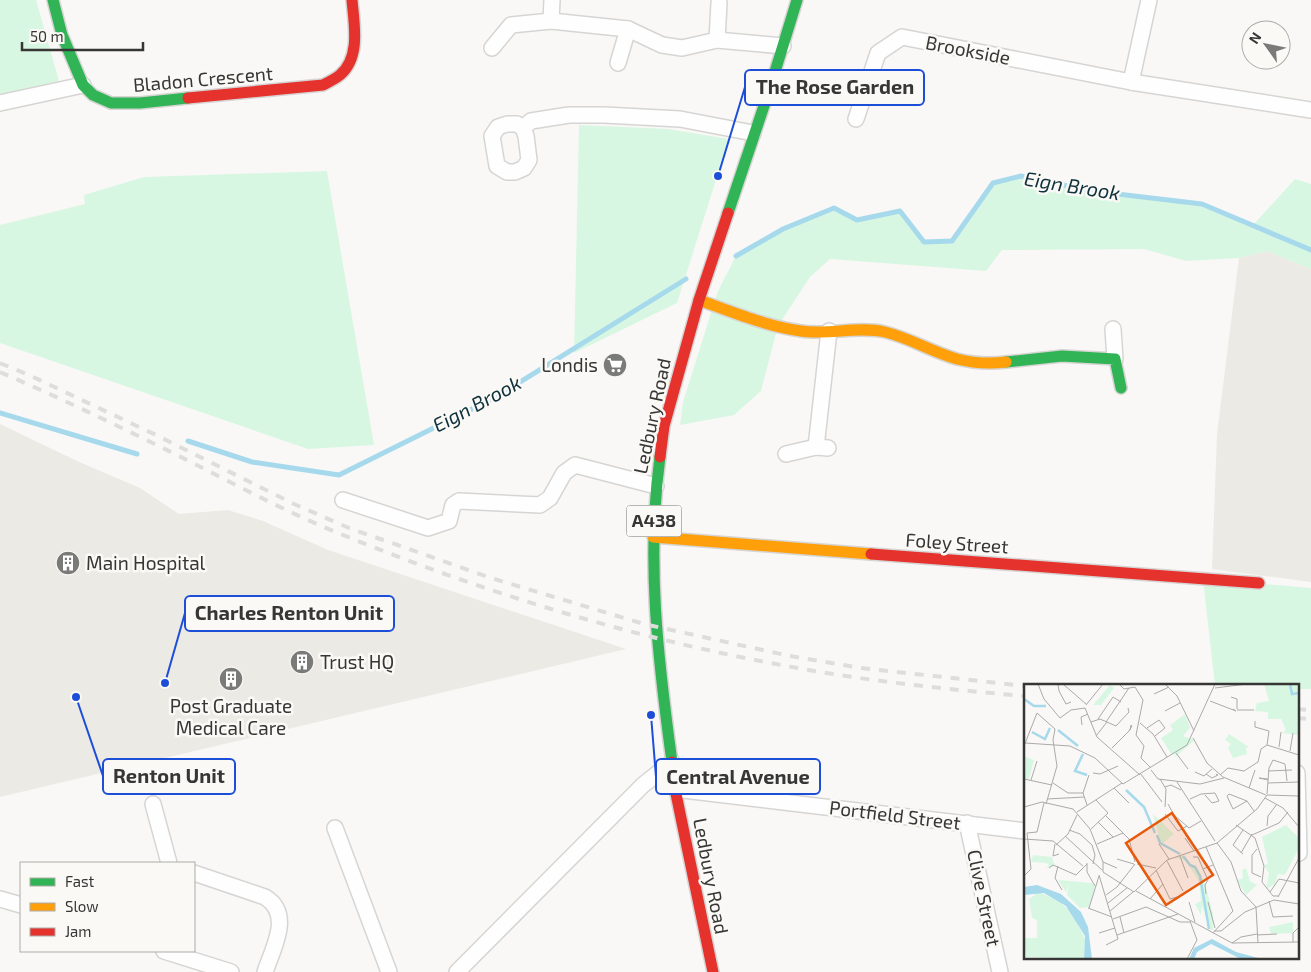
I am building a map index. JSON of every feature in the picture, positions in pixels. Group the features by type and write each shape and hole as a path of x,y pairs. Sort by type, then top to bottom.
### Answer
{"main road":[{"path":"53,0 62,35 83,85"},
{"name":"Bladon Crescent","path":"83,85 93,95 111,103 140,103 323,85 341,75 353,56 355,38 352,0"},
{"name":"Ledbury Road","path":"713,972 675,788 658,656 653,537 656,486 664,426 699,300 797,0"},
{"path":"699,300 778,326 801,331 869,330 884,332 908,338 960,359 980,363 1055,356 1115,358 1121,388"},
{"name":"Foley Street","path":"653,537 1258,583"}],"street":[{"path":"551,21 552,0"},
{"path":"1131,82 1149,0"},
{"path":"717,40 719,3"},
{"path":"492,48 511,25 551,21 628,29 662,45 682,48 717,40 783,46"},
{"path":"618,63 628,29"},
{"name":"Brookside","path":"856,119 878,53 902,36 1131,82 1311,110"},
{"path":"0,103 83,85"},
{"path":"523,128 531,121 569,115 604,115 680,119 753,133"},
{"path":"1113,329 1115,358"},
{"path":"786,454 822,447 829,332"},
{"path":"344,500 428,528 450,521 453,505 459,501 540,505 550,498 564,473 575,466 656,486"},
{"path":"457,972 638,790 672,762"},
{"name":"Portfield Street","path":"675,788 1024,831"},
{"path":"1298,789 1302,852"},
{"path":"153,804 169,862"},
{"name":"Clive Street","path":"967,823 1000,972"},
{"path":"336,828 390,972"},
{"path":"195,873 264,898 273,903 278,910 278,931 265,972"},
{"path":"0,899 20,905"},
{"path":"167,952 231,972"}],"shaded area":[{"path":"1267,251 1311,269 1311,582 1212,569 1217,434 1239,258"},
{"path":"0,424 77,461 140,488 179,514 228,510 263,521 328,550 626,649 0,797"}],"green space":[{"path":"0,0 36,0 59,81 0,96"},
{"path":"579,125 668,129 729,139 677,303 574,353"},
{"path":"327,171 374,445 308,449 0,343 0,225 85,204 84,195 144,177"},
{"path":"1021,176 1092,191 1202,204 1253,225 1295,179 1311,184 1311,269 1267,251 1239,258 1186,261 1144,249 1002,250 986,271 830,259 810,277 778,326 761,391 734,415 680,425 683,402 718,291 736,256 783,229 834,208 857,220 900,211 924,241 952,241 993,183"},
{"path":"1203,579 1311,588 1311,689 1298,689 1298,684 1215,684"}],"waterway":[{"name":"Eign Brook","path":"736,256 783,229 834,208 857,220 900,211 924,242 952,241 993,183 1021,176 1092,191 1202,204 1311,250"},
{"name":"Eign Brook","path":"188,441 252,462 339,475 496,397 686,279"},
{"path":"0,413 137,454"}],"railway":[{"path":"0,363 156,435 294,504 349,528 491,578 644,624 790,656 861,668 1024,686"},
{"path":"0,372 109,422 319,525 374,548 487,589 602,624 659,639 776,664 900,683 1024,696"},
{"path":"1298,709 1311,710"},
{"path":"1298,718 1311,719"}],"traffic: fast":[{"path":"53,0 62,35 83,85 93,95 111,103 140,103 188,98"},
{"path":"728,213 797,0"},
{"path":"1006,362 1062,356 1115,359 1121,388"},
{"path":"660,457 656,495 654,571 658,648 672,762"}],"traffic: slow":[{"path":"699,300 749,318 788,329 812,332 875,330 912,341 957,359 981,363 1006,362"},
{"path":"653,537 871,554"}],"traffic: jam":[{"path":"188,98 323,85 334,79 347,68 354,50 355,30 352,0"},
{"path":"660,457 664,426 699,300 728,213"},
{"path":"871,554 1259,583"},
{"path":"672,762 675,789 713,972"}],"place":[{"name":"The Rose Garden","path":"718,176"},
{"name":"Londis","path":"615,365"},
{"name":"Main Hospital","path":"68,563"},
{"name":"Trust HQ","path":"302,662"},
{"name":"Post Graduate Medical Care","path":"231,679"},
{"name":"Charles Renton Unit","path":"165,683"},
{"name":"Renton Unit","path":"76,697"},
{"name":"Central Avenue","path":"651,715"}]}
